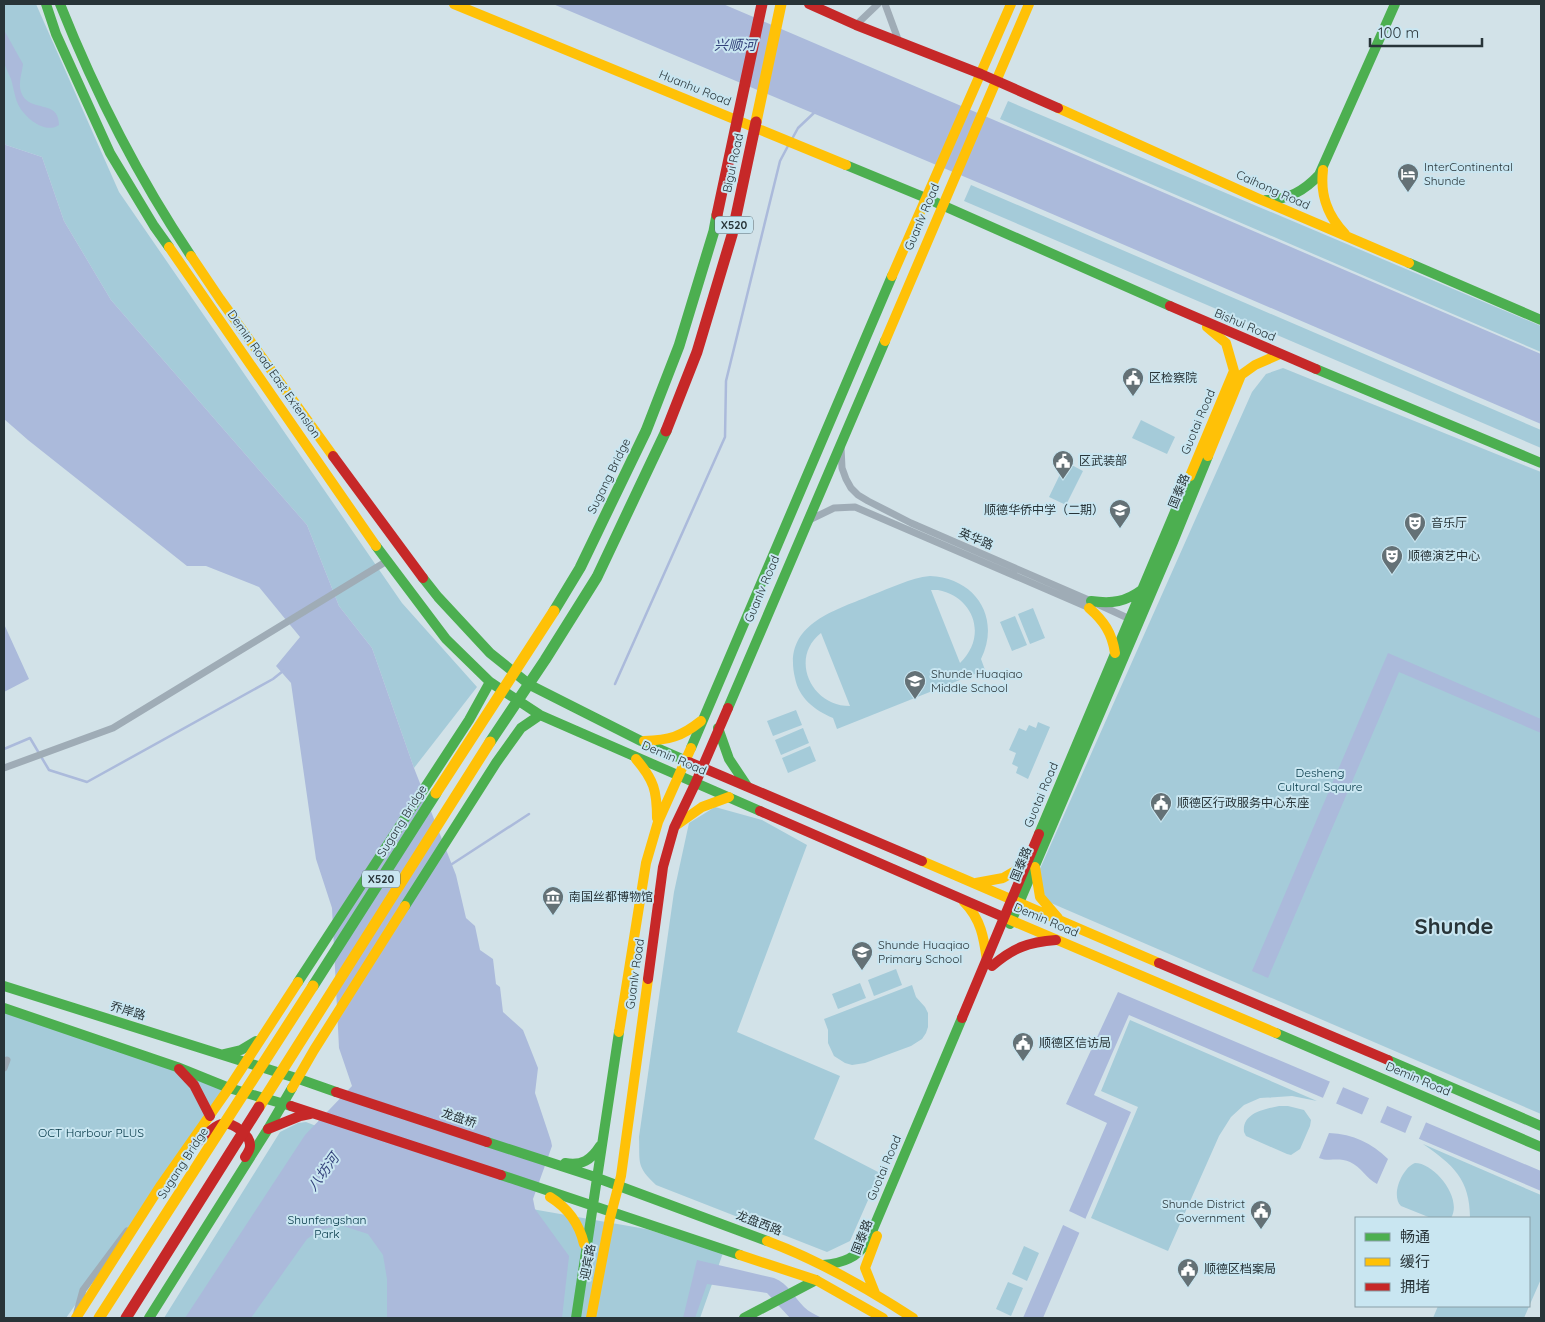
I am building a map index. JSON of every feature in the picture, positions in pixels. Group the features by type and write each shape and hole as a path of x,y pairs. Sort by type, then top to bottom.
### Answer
{"main road":[{"name":"Demin Road East Extension","path":"46,4 56,34 110,153 154,226 387,561 446,639 490,682 540,715"},
{"name":"Demin Road East Extension","path":"60,4 83,62 141,176 175,232 220,299 370,508 438,597 490,653 530,685 641,741 1541,1126"},
{"name":"Huanhu Road","path":"454,4 926,198"},
{"name":"Bigui Road","path":"646,431 679,346 714,231 762,4"},
{"name":"Bigui Road","path":"126,1318 596,577 663,439 697,352 732,236 781,4"},
{"path":"809,4 856,25 981,74"},
{"name":"Guanlv Road","path":"576,1318 593,1206 592,1176 603,1143 646,863 658,822 680,775 933,181 1011,4"},
{"name":"Guanlv Road","path":"612,1211 619,1186 663,867 674,828 696,782 1029,4"},
{"path":"1257,198 1277,200 1296,194 1312,183 1324,167 1395,4"},
{"name":"Caihong Road","path":"981,74 1354,241 1541,320"},
{"path":"1324,167 1322,188 1327,209 1338,227 1354,241"},
{"name":"Bishui Road","path":"926,198 1197,319 1541,463"},
{"name":"Guotai Road","path":"1031,865 1115,653 1133,624 1144,588 1234,371 1226,342 1197,319"},
{"name":"国泰路","path":"1016,902 1133,624 1241,375 1255,365 1280,354"},
{"name":"Sugang Bridge","path":"99,1318 551,616 580,568 646,431"},
{"path":"1090,604 1114,604 1125,601 1144,588"},
{"path":"1090,604 1110,630 1114,638 1115,653"},
{"path":"76,1318 141,1216 229,1088 460,735 490,682"},
{"path":"150,1318 299,1079 314,1050 496,763 521,728 540,715"},
{"name":"Demin Road","path":"540,715 960,898 1541,1147"},
{"path":"641,741 672,740 687,733 702,721"},
{"path":"718,728 723,748 731,765 748,787"},
{"path":"634,756 651,776 657,793 658,822"},
{"path":"674,828 693,811 729,797"},
{"path":"972,884 1004,880 1031,865 1040,897 1047,908 1062,922"},
{"path":"960,898 971,908 980,921 989,964 1032,942 1059,940"},
{"name":"Guotai Road","path":"823,1265 841,1263 852,1259 863,1249 868,1241 1016,902"},
{"name":"国泰路","path":"875,1293 864,1268 989,964"},
{"name":"乔岸路","path":"4,986 299,1079"},
{"path":"4,1008 177,1067 229,1088 313,1113 816,1280 883,1318"},
{"path":"218,1054 238,1053 250,1047 264,1034"},
{"path":"177,1067 194,1085 210,1116"},
{"name":"龙盘桥","path":"299,1079 592,1176"},
{"path":"268,1129 300,1116 313,1113"},
{"path":"179,1160 204,1136 220,1124 233,1125 240,1129 249,1139 250,1147 230,1190"},
{"path":"540,1159 577,1165 592,1159 603,1143"},
{"name":"龙盘西路","path":"592,1176 792,1250 875,1293 913,1318"},
{"path":"518,1181 561,1203 581,1230 586,1252"},
{"name":"迎宾路","path":"591,1318 612,1211"},
{"path":"744,1318 816,1280"}],"street":[{"path":"856,25 878,4"},
{"path":"885,4 899,42"},
{"name":"英华路","path":"840,442 842,468 851,488 858,495 911,523 1133,624"},
{"name":"英华路","path":"806,522 834,508 855,507 1090,604"},
{"path":"4,768 113,728 387,561"},
{"path":"4,1068 7,1060"}],"green space":[{"path":"4,4 36,4 119,192 402,603 477,687 414,768 372,648 339,606 307,525 111,300 64,221 42,157 6,145 4,142"},
{"path":"1008,101 1541,326 1541,352 1000,119"},
{"path":"971,185 1541,430 1541,448 964,201"},
{"name":"Desheng Cultural Sqaure","path":"1283,368 1541,472 1541,1114 1044,900 1039,871 1252,392 1266,374"},
{"path":"1141,420 1175,437 1167,454 1132,438"},
{"path":"1066,462 1083,471 1066,505 1049,497"},
{"path":"930,576 946,578 960,584 972,592 980,603 986,615 988,629 981,659 985,670 837,729 833,718 814,707 800,692 795,678 793,660 796,644 814,622 828,614 901,584","holes":["931,590 950,594 961,601 973,619 975,630 973,641 969,652 960,663","821,633 850,706 836,704 825,698 815,689 809,679 806,667 807,655 811,643"]},
{"path":"1033,608 1045,638 1030,644 1018,614"},
{"path":"1015,616 1027,645 1012,651 1000,622"},
{"path":"796,710 802,725 773,736 767,721"},
{"path":"1038,722 1050,727 1028,779 1016,773 1018,767 1012,764 1016,753 1009,750 1019,728 1026,731 1029,725 1036,728"},
{"path":"803,728 809,743 781,755 775,740"},
{"path":"810,746 816,761 788,773 782,758"},
{"path":"715,807 762,820 807,845 737,1032 840,1076 814,1139 880,1173 850,1241 827,1252 656,1185 640,1164 639,1137 674,892 689,823"},
{"path":"896,969 902,985 874,996 868,980"},
{"path":"860,983 866,998 838,1009 832,994"},
{"path":"912,985 916,997 928,1013 928,1027 922,1039 911,1046 865,1063 852,1065 834,1056 828,1043 828,1030 824,1019"},
{"name":"OCT Harbour PLUS","path":"4,1009 229,1088 66,1318 4,1318"},
{"path":"1130,1020 1317,1101 1292,1096 1260,1098 1244,1105 1231,1117 1219,1136 1168,1251 1091,1218 1138,1107 1101,1091"},
{"path":"1279,1106 1304,1110 1311,1120 1300,1149 1291,1155 1246,1136 1244,1132 1244,1126 1250,1116"},
{"name":"Shunfengshan Park","path":"306,1122 526,1208 646,1229 723,1253 700,1318 164,1318 280,1132 298,1123"},
{"path":"1423,1144 1541,1195 1541,1279 1530,1304 1530,1217 1470,1217 1467,1193 1463,1183 1458,1174 1443,1159"},
{"path":"1415,1163 1431,1169 1445,1183 1453,1201 1454,1210 1451,1217 1428,1217 1401,1206 1398,1201 1397,1189 1402,1175"},
{"path":"1024,1246 1039,1253 1027,1281 1012,1274"},
{"path":"1008,1282 1023,1288 1011,1316 996,1309"},
{"path":"1438,1307 1529,1307 1524,1318 1433,1318"}],"water":[{"name":"兴顺河","path":"553,4 723,4 1541,354 1541,424 1022,201"},
{"path":"4,30 23,64 20,89 25,99 30,103 49,108 58,117 59,125 49,128 43,127 32,121 20,108 4,61"},
{"name":"八坊河","path":"4,142 6,145 42,157 64,221 111,300 307,525 339,606 372,648 414,768 456,875 466,918 475,926 480,950 493,959 496,984 500,987 503,1012 523,1030 538,1068 535,1093 552,1146 533,1199 535,1209 569,1256 562,1318 387,1318 387,1279 383,1255 368,1234 340,1225 320,1230 307,1239 251,1318 185,1318 305,1135 352,1086 339,1048 332,908 316,859 291,683 276,666 300,637 259,587 206,566 187,566 4,419"},
{"path":"4,624 29,679 4,692"},
{"path":"1388,653 1541,719 1541,733 1399,672 1268,978 1252,971"},
{"path":"1118,992 1541,1171 1541,1191 1129,1015 1094,1095 1131,1112 1043,1318 1023,1318 1107,1123 1066,1104"},
{"path":"1329,1133 1346,1135 1362,1140 1388,1159 1377,1184 1350,1162 1319,1158"},
{"path":"697,1260 774,1278 787,1287 806,1309 822,1318 790,1318 767,1293 707,1284 695,1318 683,1318"}],"pier":[{"path":"1331,1079 1344,1085 1335,1106 1322,1100"},
{"path":"1370,1096 1388,1104 1379,1125 1361,1117"},
{"path":"1413,1114 1427,1120 1418,1141 1404,1136"},
{"path":"1067,1210 1088,1220 1082,1234 1061,1224"}],"waterway":[{"path":"792,139 798,128 816,111"},
{"path":"615,684 725,437 726,381 780,161 789,144"},
{"path":"4,749 30,738 49,770 87,782 273,679 283,671"},
{"path":"449,866 529,814"}],"traffic: fast":[{"path":"46,4 56,34 110,153 154,226 169,247"},
{"path":"60,4 103,102 135,165 191,256"},
{"path":"1266,200 1274,200 1295,194 1319,175 1395,4"},
{"path":"846,165 926,198 1170,306"},
{"path":"554,611 580,568 646,431 679,346 714,231 717,215"},
{"path":"1409,263 1541,320"},
{"path":"691,748 892,276"},
{"path":"728,708 885,341"},
{"path":"1316,369 1541,463"},
{"path":"490,742 545,660 597,577 666,431"},
{"path":"1010,924 1208,456"},
{"path":"1039,834 1190,476"},
{"path":"376,546 446,639 490,682 540,715 760,811"},
{"path":"423,578 490,653 530,685 641,741 689,762"},
{"path":"1091,601 1118,601 1131,597 1143,589"},
{"path":"298,982 469,720 490,682"},
{"path":"405,906 496,763 521,728 540,715"},
{"path":"718,728 729,759 747,786"},
{"path":"313,986 436,793"},
{"path":"4,986 336,1092"},
{"path":"4,1008 177,1067 229,1088 291,1106"},
{"path":"823,1265 849,1259 859,1252 868,1241 962,1018"},
{"path":"576,1318 619,1032"},
{"path":"1276,1033 1541,1147"},
{"path":"224,1054 241,1050 256,1041"},
{"path":"1388,1060 1541,1126"},
{"path":"149,1318 292,1088"},
{"path":"487,1142 592,1176 767,1241"},
{"path":"565,1163 576,1164 586,1161 600,1146"},
{"path":"501,1175 740,1255"},
{"path":"744,1318 816,1280"}],"traffic: slow":[{"path":"454,4 846,165"},
{"path":"756,122 781,4"},
{"path":"892,276 1011,4"},
{"path":"885,341 1029,4"},
{"path":"1058,108 1257,198 1409,263"},
{"path":"1323,170 1322,179 1326,204 1334,220 1345,234"},
{"path":"169,247 376,546"},
{"path":"191,256 333,456"},
{"path":"1190,476 1234,371 1226,343 1207,327"},
{"path":"1208,456 1241,375 1255,365 1280,354"},
{"path":"1089,608 1106,628 1112,639 1115,653"},
{"path":"436,793 554,611"},
{"path":"644,741 674,737 701,721"},
{"path":"259,1107 490,742"},
{"path":"619,1032 646,863 658,822 691,748"},
{"path":"636,759 651,780 655,793 657,818"},
{"path":"678,824 702,807 729,797"},
{"path":"922,861 1159,963"},
{"path":"976,883 1003,878 1027,864"},
{"path":"1035,867 1040,897 1058,918"},
{"path":"964,902 978,922 987,961"},
{"path":"292,1088 405,906"},
{"path":"1001,916 1276,1033"},
{"path":"591,1318 610,1218 621,1176 648,979"},
{"path":"76,1318 161,1185 229,1088 298,982"},
{"path":"99,1318 313,986"},
{"path":"550,1197 572,1217 579,1229 584,1244"},
{"path":"875,1293 865,1268 877,1236"},
{"path":"767,1241 842,1275 913,1318"},
{"path":"740,1255 816,1280 883,1318"}],"traffic: jam":[{"path":"717,215 762,4"},
{"path":"809,4 856,25 981,74 1058,108"},
{"path":"666,431 697,352 732,235 756,122"},
{"path":"1170,306 1316,369"},
{"path":"333,456 423,578"},
{"path":"648,979 663,867 674,828 728,708"},
{"path":"689,762 922,861"},
{"path":"760,811 1001,916"},
{"path":"962,1018 1039,834"},
{"path":"992,966 1021,947 1037,942 1056,940"},
{"path":"1159,963 1388,1060"},
{"path":"179,1069 194,1085 210,1116"},
{"path":"336,1092 487,1142"},
{"path":"291,1106 501,1175"},
{"path":"126,1318 259,1107"},
{"path":"268,1129 310,1114"},
{"path":"196,1143 218,1125 230,1125 244,1133 249,1142 250,1149 245,1157"}],"place":[{"name":"InterContinental Shunde","path":"1408,193"},
{"name":"区检察院","path":"1133,397"},
{"name":"区武装部","path":"1063,480"},
{"name":"顺德华侨中学（二期）","path":"1120,529"},
{"name":"音乐厅","path":"1415,542"},
{"name":"顺德演艺中心","path":"1392,575"},
{"name":"Shunde Huaqiao Middle School","path":"915,700"},
{"name":"顺德区行政服务中心东座","path":"1161,822"},
{"name":"南国丝都博物馆","path":"553,916"},
{"name":"Shunde Huaqiao Primary School","path":"862,971"},
{"name":"顺德区信访局","path":"1023,1062"},
{"name":"Shunde District Government","path":"1261,1230"},
{"name":"顺德区档案局","path":"1188,1288"}],"district":[{"name":"Shunde","path":"1454,926"}]}
